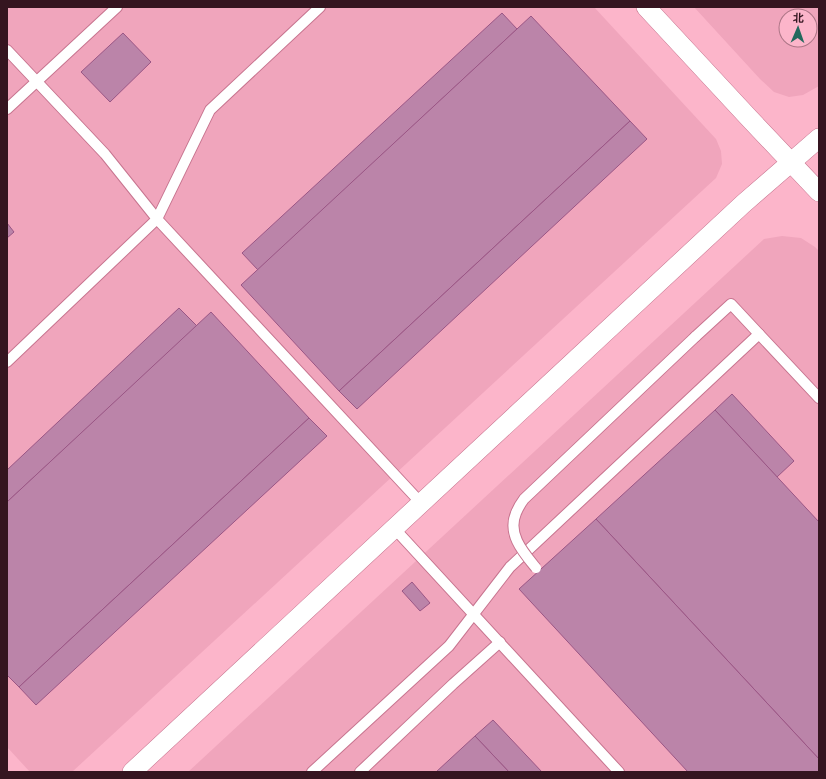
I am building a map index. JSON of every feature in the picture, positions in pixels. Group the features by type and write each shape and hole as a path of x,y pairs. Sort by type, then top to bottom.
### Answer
{"street":[{"path":"646,7 819,192"},
{"path":"132,772 743,204 819,138"}],"lane":[{"path":"7,109 117,7"},
{"path":"7,362 157,219 210,110 320,7"},
{"path":"7,50 104,154 157,219 421,503"},
{"path":"536,568 523,552 515,537 513,525 515,514 524,499 731,304 819,398"},
{"path":"312,772 449,646 510,567 759,334"},
{"path":"394,528 619,772"},
{"path":"360,772 453,684 500,642"}],"shaded area":[{"path":"7,7 594,7 716,139 721,151 722,164 716,178 72,772 30,772 7,747"},
{"path":"694,7 819,7 819,86 803,95 789,97 774,92 760,79"},
{"path":"782,236 801,238 819,251 819,772 188,772 764,239"}],"building":[{"path":"502,13 517,29 258,270 242,253"},
{"path":"531,16 630,121 339,391 241,285"},
{"path":"123,33 151,62 110,102 81,72"},
{"path":"630,121 647,139 357,409 339,391"},
{"path":"7,223 14,232 7,238"},
{"path":"179,308 197,326 7,502 7,470"},
{"path":"211,312 309,418 19,687 7,675 7,502"},
{"path":"732,394 794,461 777,477 715,410"},
{"path":"715,410 819,522 819,759 596,519"},
{"path":"309,418 327,436 36,705 19,687"},
{"path":"596,519 819,759 819,772 688,772 519,589"},
{"path":"412,582 430,603 420,611 402,591"},
{"path":"493,720 542,772 509,772 475,736"},
{"path":"475,736 509,772 436,772"}]}
